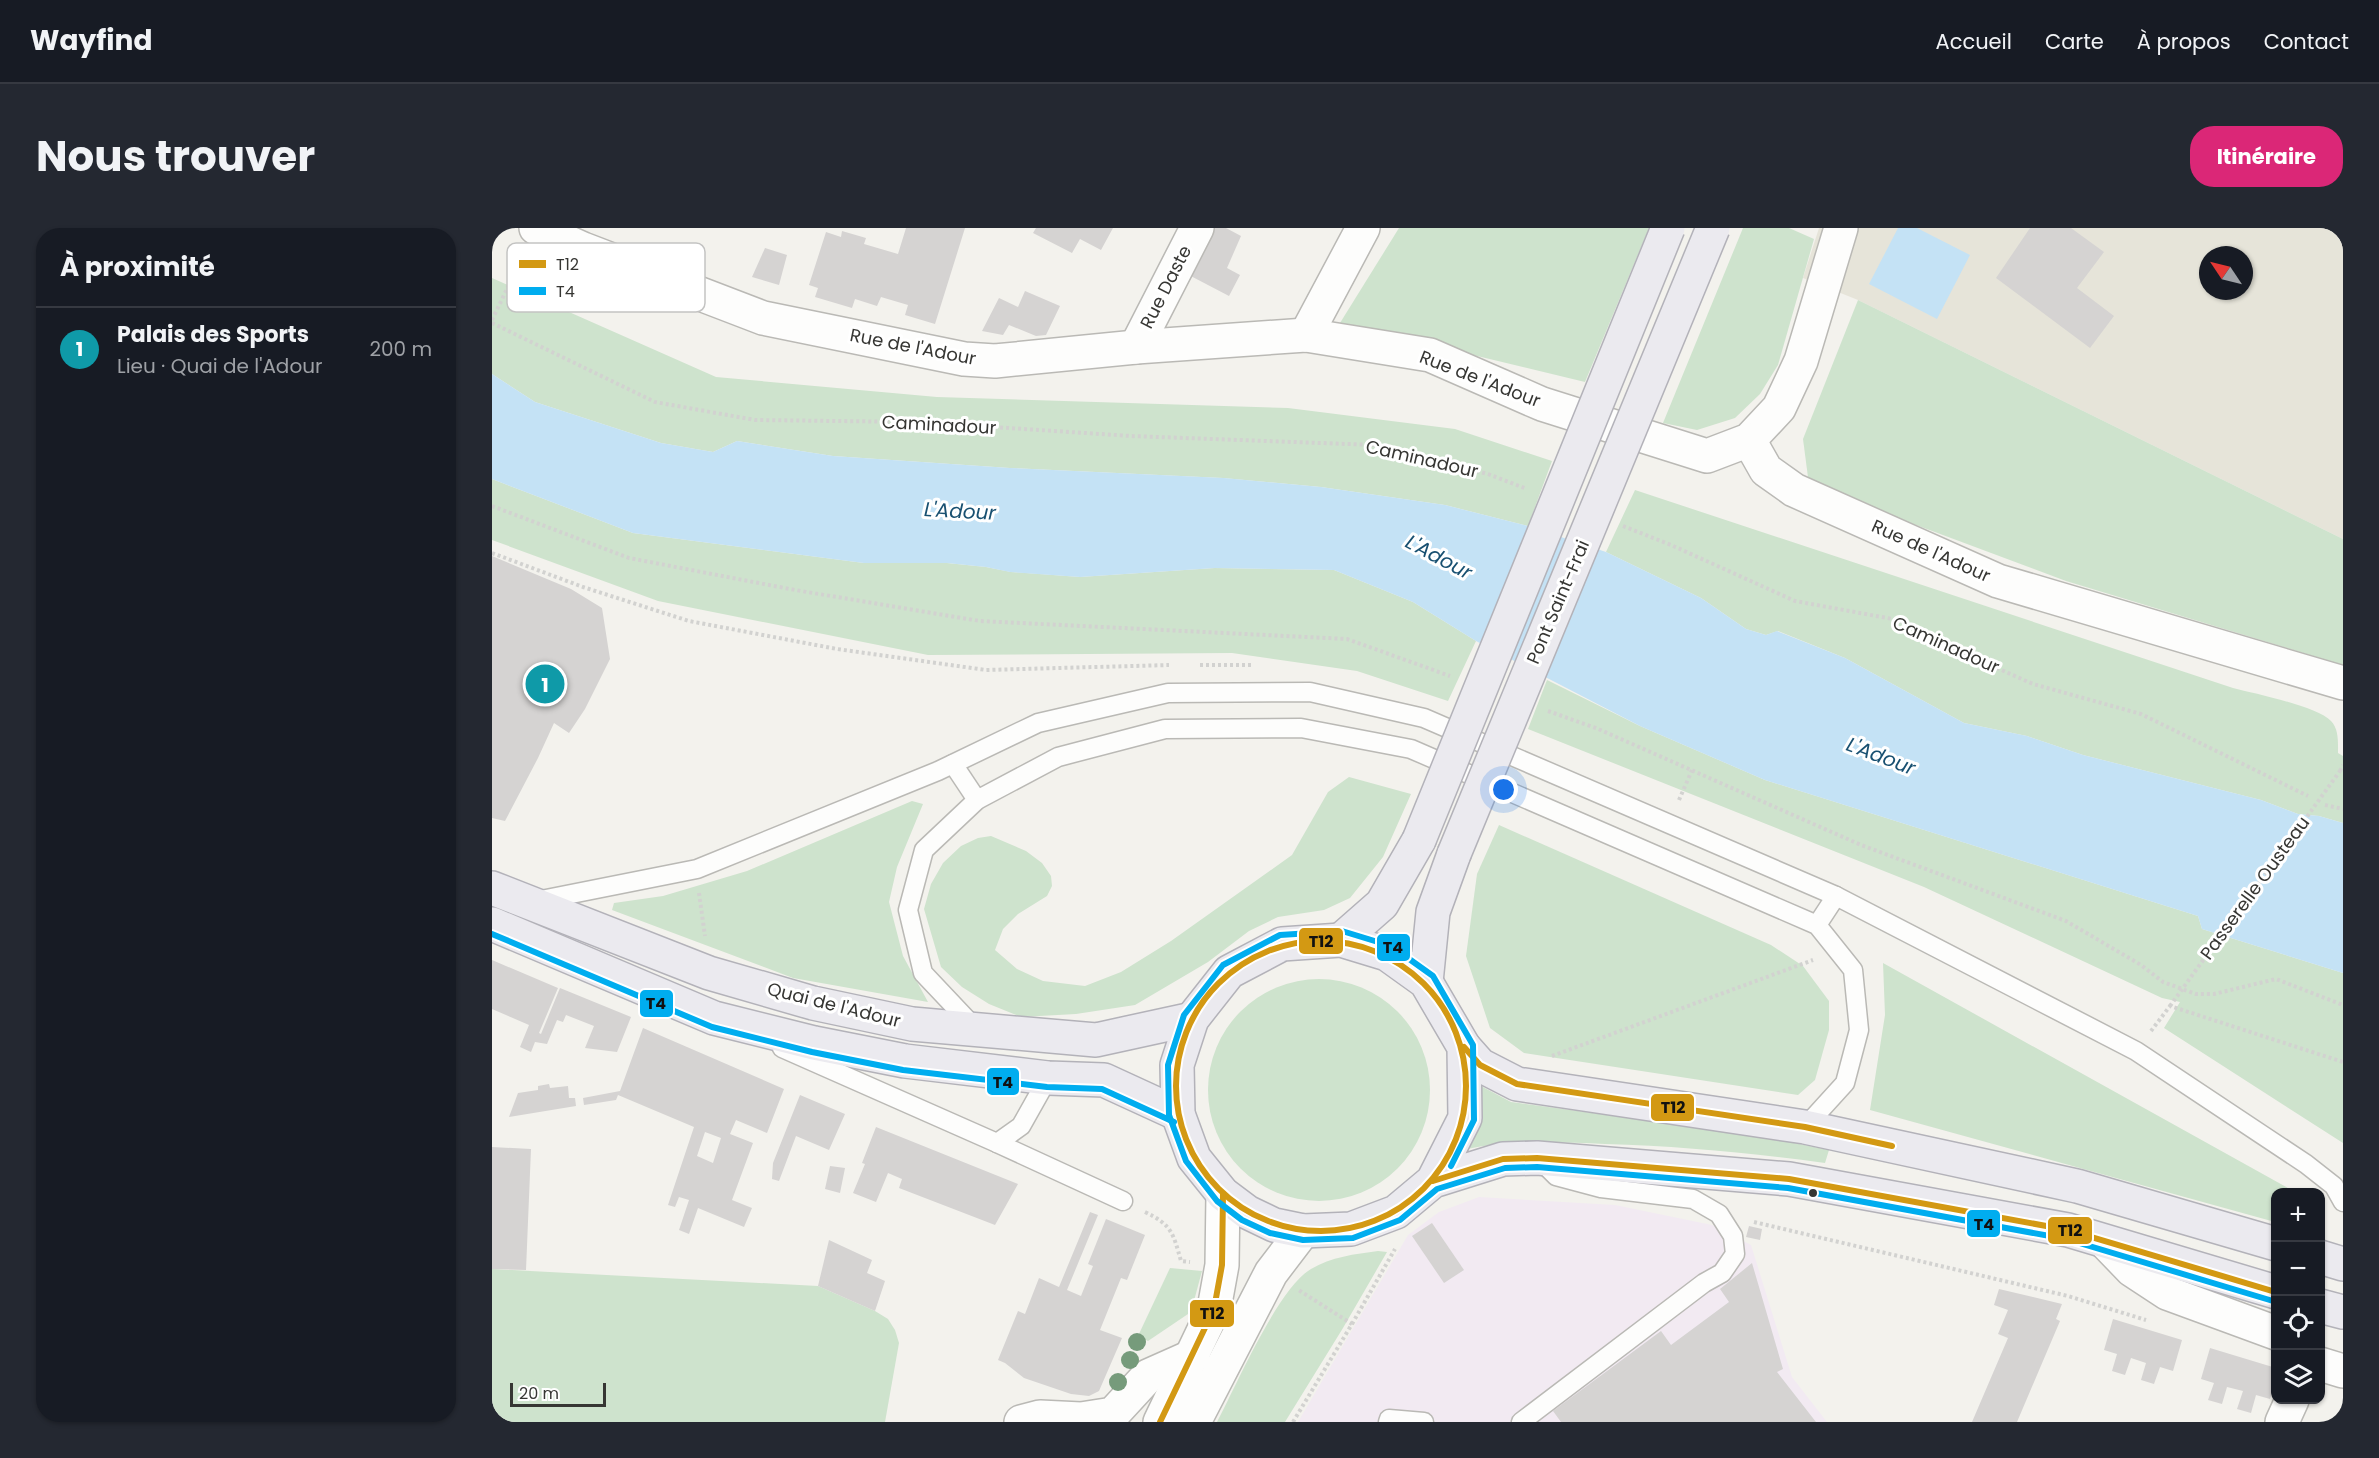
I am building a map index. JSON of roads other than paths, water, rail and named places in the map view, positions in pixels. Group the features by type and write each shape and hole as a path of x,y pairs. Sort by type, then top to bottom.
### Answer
{"main road":[{"path":"1341,940 1382,904 1419,840 1668,228"},
{"name":"Pont Saint-Frai","path":"1426,982 1433,912 1454,854 1713,228"},
{"name":"Quai de l'Adour","path":"492,888 709,973 813,1003 912,1024 1096,1040 1192,1019"},
{"path":"492,924 714,1018 814,1043 905,1061 1048,1078 1104,1080 1178,1114"},
{"path":"2271,1243 2077,1185 1805,1127 1517,1084 1480,1065 1464,1047 1426,982 1387,954 1341,940 1282,944 1229,972 1192,1019 1177,1065 1178,1114 1194,1158 1223,1194 1247,1212 1274,1225 1303,1231 1351,1229 1396,1212 1433,1181 1503,1158 1537,1158 1789,1179 2068,1230 2271,1292"},
{"path":"1433,1181 1465,1118 1464,1047"},
{"path":"2325,1259 2343,1264"},
{"path":"2325,1307 2343,1312"}],"street":[{"name":"Rue de l'Adour","path":"536,228 588,238"},
{"name":"Rue Daste","path":"1136,347 1197,228"},
{"path":"1306,335 1363,228"},
{"path":"1749,440 1779,408 1800,361 1841,228"},
{"name":"Rue de l'Adour","path":"705,291 764,318 964,359 995,361 1136,347 1306,335 1430,355 1542,404 1707,456 1749,440 1766,470 1794,490 1998,581 2343,683"},
{"path":"1160,1422 1214,1309 1222,1265 1223,1194"},
{"path":"1194,1422 1271,1273 1303,1231"},
{"path":"2105,1242 2132,1270 2167,1293 2271,1331"},
{"path":"1021,1422 1040,1417 1081,1419 1113,1414 1148,1376 1193,1356"},
{"path":"2325,1366 2343,1371"},
{"path":"2282,1422 2290,1404"}],"lane":[{"path":"527,903 696,869 954,764 1038,723 1168,693 1310,692 1424,718 1836,896 2136,1051 2306,1164 2334,1186 2343,1202"},
{"path":"978,1031 922,973 908,910 924,850 977,800 1058,757 1165,729 1301,728 1411,748 1817,925 1853,970 1859,1030 1845,1083 1805,1127"},
{"path":"954,764 977,800"},
{"path":"1817,925 1836,896"},
{"path":"714,1018 1123,1201"},
{"path":"997,1143 1021,1126 1048,1078"},
{"path":"1521,1422 1704,1283 1722,1273 1735,1254 1733,1236 1719,1214 1693,1199 1601,1188 1556,1176 1537,1158"},
{"path":"1388,1420 1424,1422"}],"water":[{"path":"1898,228 1917,228 1970,255 1937,319 1869,284"},
{"name":"L'Adour","path":"492,374 535,402 661,443 713,452 737,441 833,456 1010,468 1224,478 1321,487 1445,505 1528,526 1606,552 1701,598 1746,629 1766,635 1777,631 1845,658 1964,723 2027,736 2083,755 2261,800 2298,814 2319,816 2343,823 2343,973 2202,929 2198,916 1765,780 1640,726 1476,641 1413,602 1334,570 1215,568 1080,577 1010,572 947,563 864,563 633,533 492,479"}],"place":[{"name":"Palais des Sports","path":"545,684"}]}
